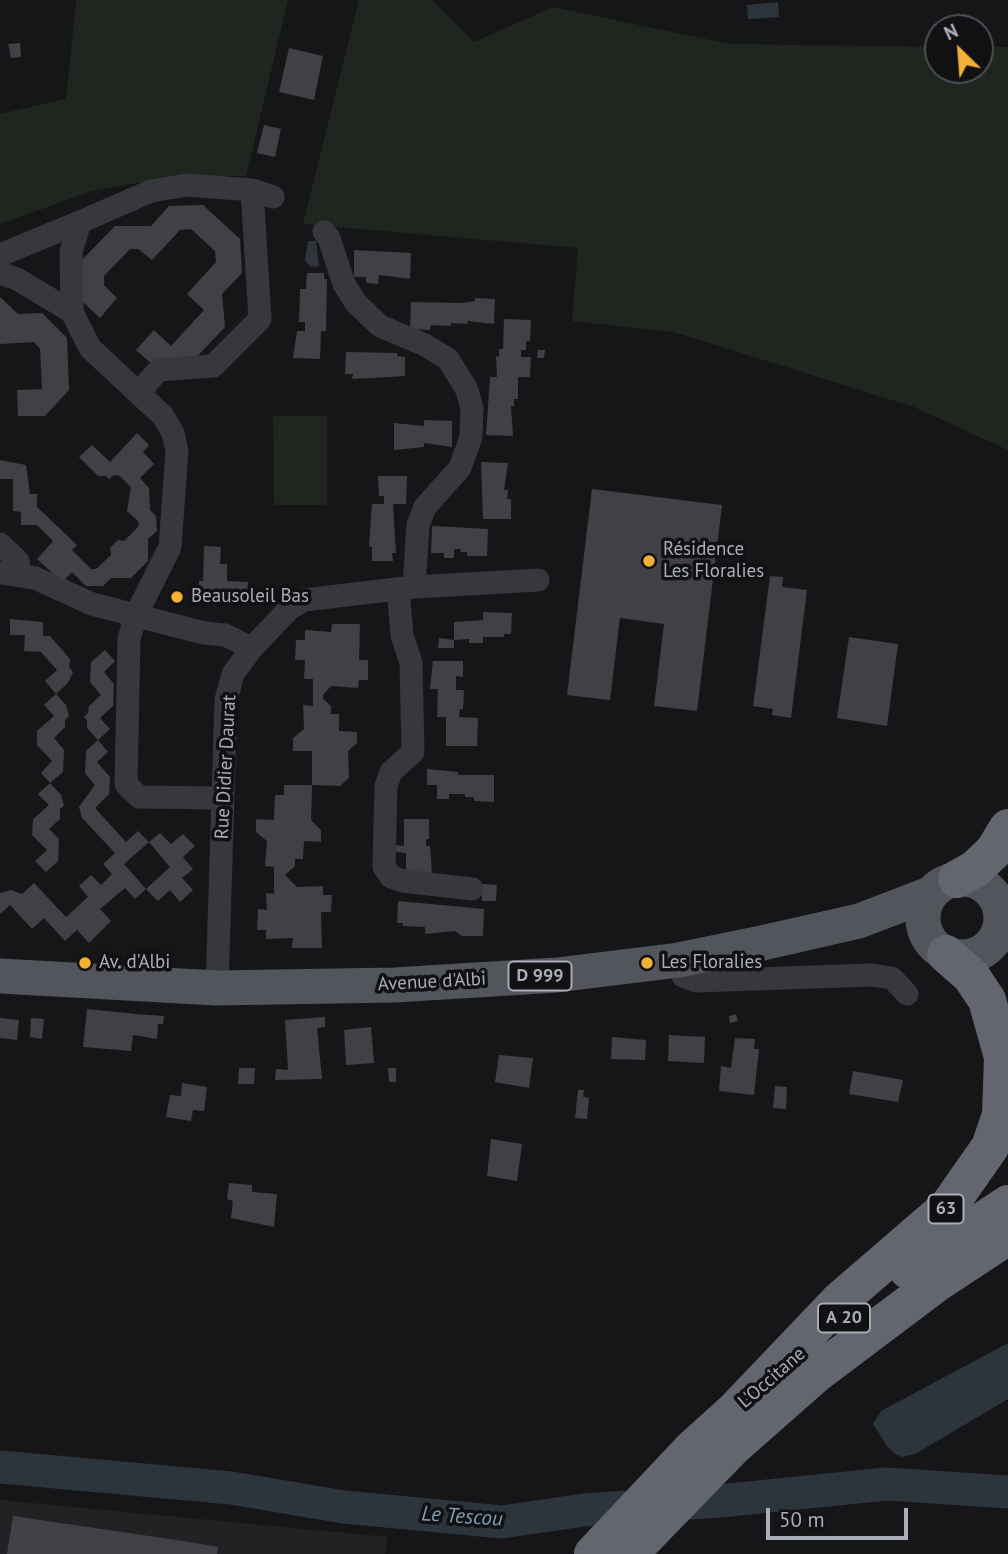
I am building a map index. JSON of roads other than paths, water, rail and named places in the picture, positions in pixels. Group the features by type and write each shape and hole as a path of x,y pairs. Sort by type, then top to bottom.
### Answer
{"highway":[{"path":"969,886 975,869 994,850 1008,828"},
{"name":"63","path":"736,1409 838,1302 948,1207 990,1147 1001,1115 1003,1057 987,1000 971,976 940,950"},
{"name":"L'Occitane","path":"613,1552 693,1448 736,1409 860,1305 1008,1204"},
{"name":"L'Occitane","path":"613,1552 817,1373 938,1282 1008,1236"},
{"path":"938,1282 1008,1245"}],"main road":[{"name":"Avenue d'Albi","path":"0,976 217,988 395,985 557,975 679,960 859,921 969,886"},
{"path":"969,886 987,889 999,905 1002,928 990,945 970,956 940,950 926,934 922,920 925,906 969,886"},
{"name":"Avenue d'Albi","path":"859,921 887,921 911,931 940,950"}],"street":[{"path":"0,255 151,191 187,186 263,193 260,319 213,366 159,370 138,393"},
{"path":"80,222 71,252 72,312 90,348 163,416 173,433 177,451 170,547 137,613 129,638 126,784 139,797 223,798"},
{"path":"324,232 329,238 344,284 356,303 380,326 425,345 448,359 467,390 472,410 471,437 460,468 425,507 418,525 406,588 402,635 411,663 413,752 391,772 386,786 384,867 391,877 403,881 472,889"},
{"path":"0,273 17,279 72,312"},
{"path":"0,544 18,561 10,573 92,604 137,613 204,633 225,635 252,648"},
{"name":"Rue Didier Daurat","path":"217,988 226,700 233,674 252,648 289,609 304,600 406,588 538,580"},
{"path":"679,960 683,976 696,982 872,975 892,978 906,994"}],"waterway":[{"name":"Le Tescou","path":"0,1467 231,1488 344,1507 502,1522 584,1510 720,1501 886,1484 1008,1492"}],"place":[{"name":"Résidence Les Floralies","path":"649,561"},
{"name":"Beausoleil Bas","path":"177,597"},
{"name":"Av. d'Albi","path":"85,963"},
{"name":"Les Floralies","path":"647,963"}]}
